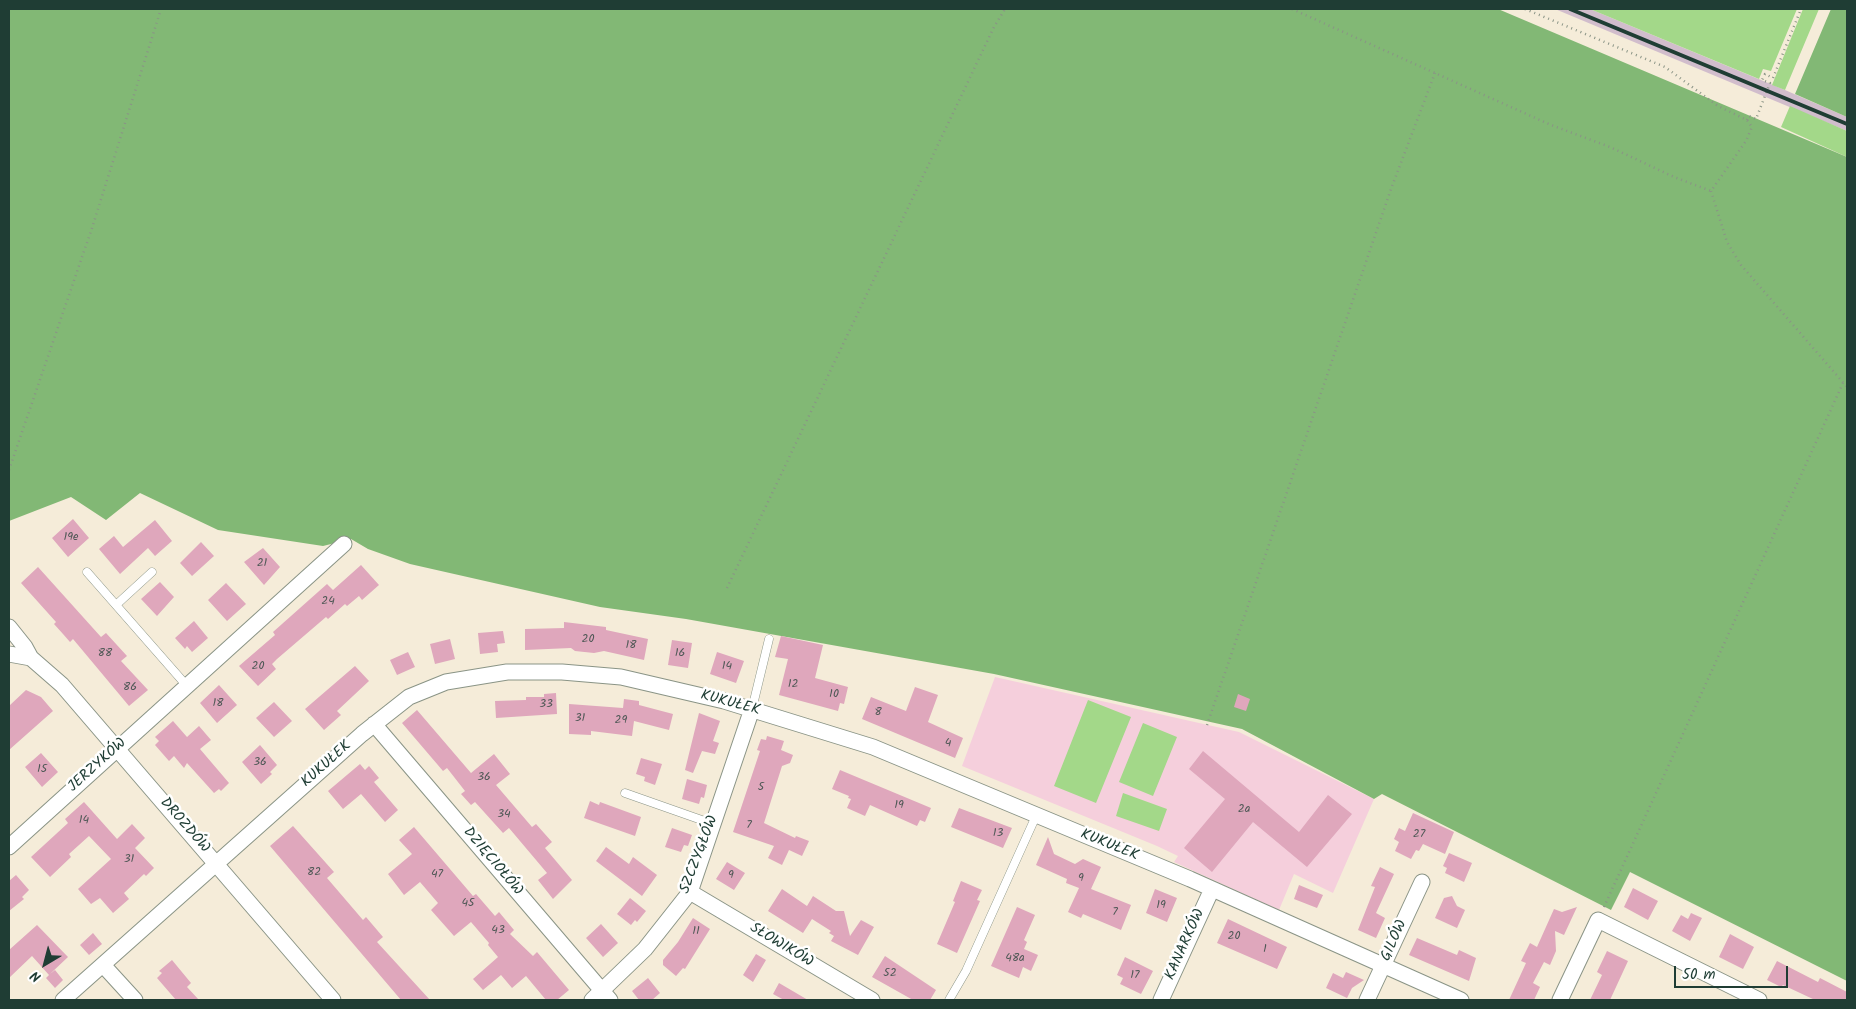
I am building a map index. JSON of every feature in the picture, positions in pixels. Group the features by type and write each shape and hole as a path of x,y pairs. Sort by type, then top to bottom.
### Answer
{"street":[{"name":"JERZYKÓW","path":"9,847 344,544"},
{"name":"DROZDÓW","path":"9,627 31,658 57,679 333,1000"},
{"name":"DROZDÓW","path":"9,654 31,658"},
{"name":"KUKUŁEK","path":"63,1000 374,724 408,697 446,682 507,672 562,672 621,677 752,709 873,747 1212,889 1461,1000"},
{"name":"SZCZYGŁÓW","path":"601,997 645,949 690,892 752,709"},
{"name":"DZIĘCIOŁÓW","path":"374,724 601,997"},
{"name":"GILÓW","path":"1367,1000 1422,882"},
{"name":"KANARKÓW","path":"1160,1000 1212,889"},
{"name":"SŁOWIKÓW","path":"690,892 872,1000"},
{"path":"1560,1000 1598,920 1759,1000"},
{"path":"103,964 135,1000"}],"lane":[{"path":"87,572 186,686"},
{"path":"116,605 152,572"},
{"path":"752,709 769,639"},
{"path":"625,793 713,824"},
{"path":"949,1000 966,971 1036,816"}],"path":[{"path":"9,470 92,228 161,9"},
{"path":"727,588 994,27 1006,9"},
{"path":"1292,9 1551,125 1610,147 1674,177 1711,191"},
{"path":"1525,9 1665,68 1718,106 1747,120 1752,127 1746,141 1711,191"},
{"path":"1747,120 1749,116 1756,119 1770,83 1762,80 1765,74 1773,78 1801,9"},
{"path":"1208,726 1381,217 1435,73"},
{"path":"1711,191 1727,242 1741,265 1847,387"},
{"path":"1598,920 1843,383"}],"shaded area":[{"path":"1555,9 1590,9 1785,90 1847,117 1847,131"},
{"path":"995,677 1239,732 1374,799 1333,893 1294,874 1279,910 1174,862 1178,856 1157,846 962,766"}],"green space":[{"path":"9,9 1498,9 1847,157 1847,981 1630,872 1611,910 1382,794 1374,799 1242,729 994,674 686,619 600,607 410,564 368,549 351,539 323,546 218,530 140,493 106,520 71,497 9,521"},
{"path":"1590,9 1797,9 1771,71 1763,69 1759,79"},
{"path":"1803,9 1819,9 1785,90 1772,85"},
{"path":"1831,9 1847,9 1847,117 1795,94"},
{"path":"1790,106 1847,131 1847,157 1781,127"},
{"path":"1088,700 1131,717 1096,803 1054,786"},
{"path":"1143,723 1177,737 1153,796 1119,782"},
{"path":"1123,793 1167,809 1159,831 1116,816"}],"building":[{"path":"73,519 89,538 68,557 52,538"},
{"path":"155,520 172,541 155,556 148,548 120,574 99,549 114,536 123,547"},
{"path":"201,542 214,556 192,576 180,563"},
{"path":"263,548 280,567 264,585 244,562"},
{"path":"361,565 379,585 362,600 359,596 347,606 345,604 328,619 326,617 272,664 276,669 258,686 239,666 275,635 273,632 327,584 333,590"},
{"path":"38,567 101,637 106,633 127,656 121,661 148,690 129,706 73,639 70,642 54,624 56,622 21,583"},
{"path":"160,582 174,597 157,616 141,599"},
{"path":"226,583 246,604 227,621 208,600"},
{"path":"194,621 208,638 192,652 187,646 185,649 175,638"},
{"path":"564,622 606,627 606,630 648,639 644,660 604,651 594,653 575,651 571,648 525,650 525,629 564,628"},
{"path":"503,631 505,643 497,644 498,652 480,654 478,633"},
{"path":"781,636 823,645 815,678 848,687 844,704 840,703 838,711 779,695 788,659 775,657"},
{"path":"450,639 455,659 435,664 430,644"},
{"path":"672,640 692,643 688,668 668,665"},
{"path":"408,652 415,667 397,675 390,660"},
{"path":"717,652 744,661 736,683 710,674"},
{"path":"355,666 369,681 337,711 341,715 324,730 305,709"},
{"path":"219,685 237,705 217,723 200,703"},
{"path":"915,687 938,695 928,722 963,738 955,758 862,719 871,697 906,711"},
{"path":"26,690 41,697 53,711 9,750 9,706"},
{"path":"556,693 557,714 496,718 495,701 526,700 526,697 544,697 544,694"},
{"path":"1238,694 1250,699 1246,711 1234,707"},
{"path":"624,699 639,701 639,705 673,714 669,730 634,721 632,736 591,731 591,735 569,734 569,704 623,708"},
{"path":"274,702 292,721 274,737 256,718"},
{"path":"417,710 471,773 494,754 510,774 496,785 532,827 536,824 552,842 545,848 572,880 553,899 538,880 547,873 509,828 503,833 475,802 471,805 461,794 465,791 447,768 443,771 402,723"},
{"path":"699,713 720,721 713,741 719,743 715,754 702,751 693,773 685,770"},
{"path":"173,721 187,737 199,726 211,740 200,749 229,783 221,791 219,789 214,793 187,763 184,768 174,756 169,761 155,745 159,741 155,737"},
{"path":"767,736 784,741 781,750 793,755 790,763 782,766 764,823 795,838 796,836 809,841 802,856 789,850 782,865 768,858 774,846 733,832 760,751 757,750 761,739 766,740"},
{"path":"260,745 277,765 270,772 272,774 261,784 242,762"},
{"path":"1203,751 1299,832 1328,795 1352,814 1307,867 1253,822 1212,872 1184,848 1225,799 1189,769"},
{"path":"41,753 58,772 42,787 25,767"},
{"path":"641,758 662,764 655,785 644,781 645,777 636,774"},
{"path":"360,764 365,770 369,766 379,778 374,782 398,810 385,822 361,794 343,809 328,791"},
{"path":"840,770 931,808 925,822 920,820 917,826 870,805 865,816 847,808 851,799 848,798 849,796 832,789"},
{"path":"687,779 707,785 704,798 701,797 699,804 682,799"},
{"path":"590,801 599,805 600,802 641,817 635,836 584,818"},
{"path":"84,802 117,839 132,824 145,838 135,848 154,868 146,876 144,874 124,893 129,899 113,913 100,898 91,904 78,889 111,859 89,836 69,854 71,857 50,877 31,857 68,823 65,819"},
{"path":"959,808 1012,828 1003,848 951,827"},
{"path":"1413,813 1454,832 1445,854 1423,844 1419,851 1416,850 1411,859 1395,851 1399,842 1394,839 1399,828 1405,831"},
{"path":"293,826 334,872 327,878 363,920 366,917 383,937 377,942 430,1000 401,1000 270,846"},
{"path":"414,827 473,896 476,894 495,916 499,912 514,930 510,934 533,956 537,952 569,990 557,1000 546,1000 526,976 512,988 501,975 483,990 473,979 498,957 488,945 489,943 471,922 454,936 431,910 438,903 420,882 404,895 388,874 412,854 399,840"},
{"path":"672,828 692,835 688,846 684,845 681,852 665,847"},
{"path":"1048,837 1054,854 1075,864 1083,859 1101,867 1091,889 1131,905 1121,930 1083,914 1081,918 1068,912 1079,888 1066,883 1067,879 1036,865"},
{"path":"606,847 629,864 633,857 657,875 642,896 596,861"},
{"path":"1449,853 1472,863 1464,882 1445,873 1447,868 1443,866"},
{"path":"727,862 745,873 734,890 716,879"},
{"path":"1380,867 1394,874 1376,913 1385,918 1376,938 1358,930 1375,887 1371,886"},
{"path":"16,875 29,890 22,897 24,899 9,911 9,881"},
{"path":"961,881 982,890 977,900 980,901 957,953 937,944 955,902 953,901"},
{"path":"1299,885 1323,895 1317,908 1294,899"},
{"path":"1633,888 1658,901 1648,920 1624,907"},
{"path":"782,889 807,906 813,896 836,911 844,911 850,936 861,920 874,927 858,955 831,941 834,936 829,933 831,931 812,919 803,933 768,911"},
{"path":"1155,889 1177,898 1167,922 1146,913"},
{"path":"1452,896 1457,906 1465,910 1457,928 1435,918 1444,898"},
{"path":"630,898 646,911 637,922 635,920 631,925 617,914"},
{"path":"1017,907 1035,915 1024,940 1027,942 1024,949 1038,955 1031,971 1023,967 1019,978 991,966"},
{"path":"1577,907 1564,935 1555,931 1556,951 1550,965 1544,962 1533,983 1540,987 1534,1000 1509,1000 1526,963 1521,961 1530,943 1537,947 1554,909 1562,912"},
{"path":"1691,913 1702,918 1690,941 1672,931 1681,915 1688,919"},
{"path":"693,918 710,929 685,969 683,968 676,976 663,965 663,960 678,942"},
{"path":"1228,919 1287,947 1277,969 1217,943"},
{"path":"601,924 618,943 603,957 586,938"},
{"path":"37,925 68,957 50,974 55,970 63,980 55,988 46,978 49,975 32,956 9,978 9,950"},
{"path":"93,933 102,944 89,955 80,945"},
{"path":"1730,934 1754,947 1743,969 1719,957"},
{"path":"1417,938 1457,955 1459,950 1476,958 1469,981 1409,955"},
{"path":"1607,951 1628,961 1610,1000 1590,1000 1602,975 1597,972"},
{"path":"756,954 766,960 753,982 743,975"},
{"path":"885,956 936,990 930,1000 913,1000 872,977"},
{"path":"1125,957 1153,971 1141,994 1120,984 1123,978 1117,975"},
{"path":"172,960 191,983 187,987 199,1000 176,1000 157,978 162,973 159,971"},
{"path":"1777,961 1818,982 1820,978 1847,992 1847,1000 1815,1000 1783,985 1781,987 1767,980"},
{"path":"1346,972 1364,980 1352,988 1347,998 1326,988 1333,973 1343,978"},
{"path":"648,978 660,993 652,1000 639,1000 632,991"},
{"path":"779,983 808,1000 784,1000 773,994"}],"railway":[{"path":"1570,9 1847,124"}]}
